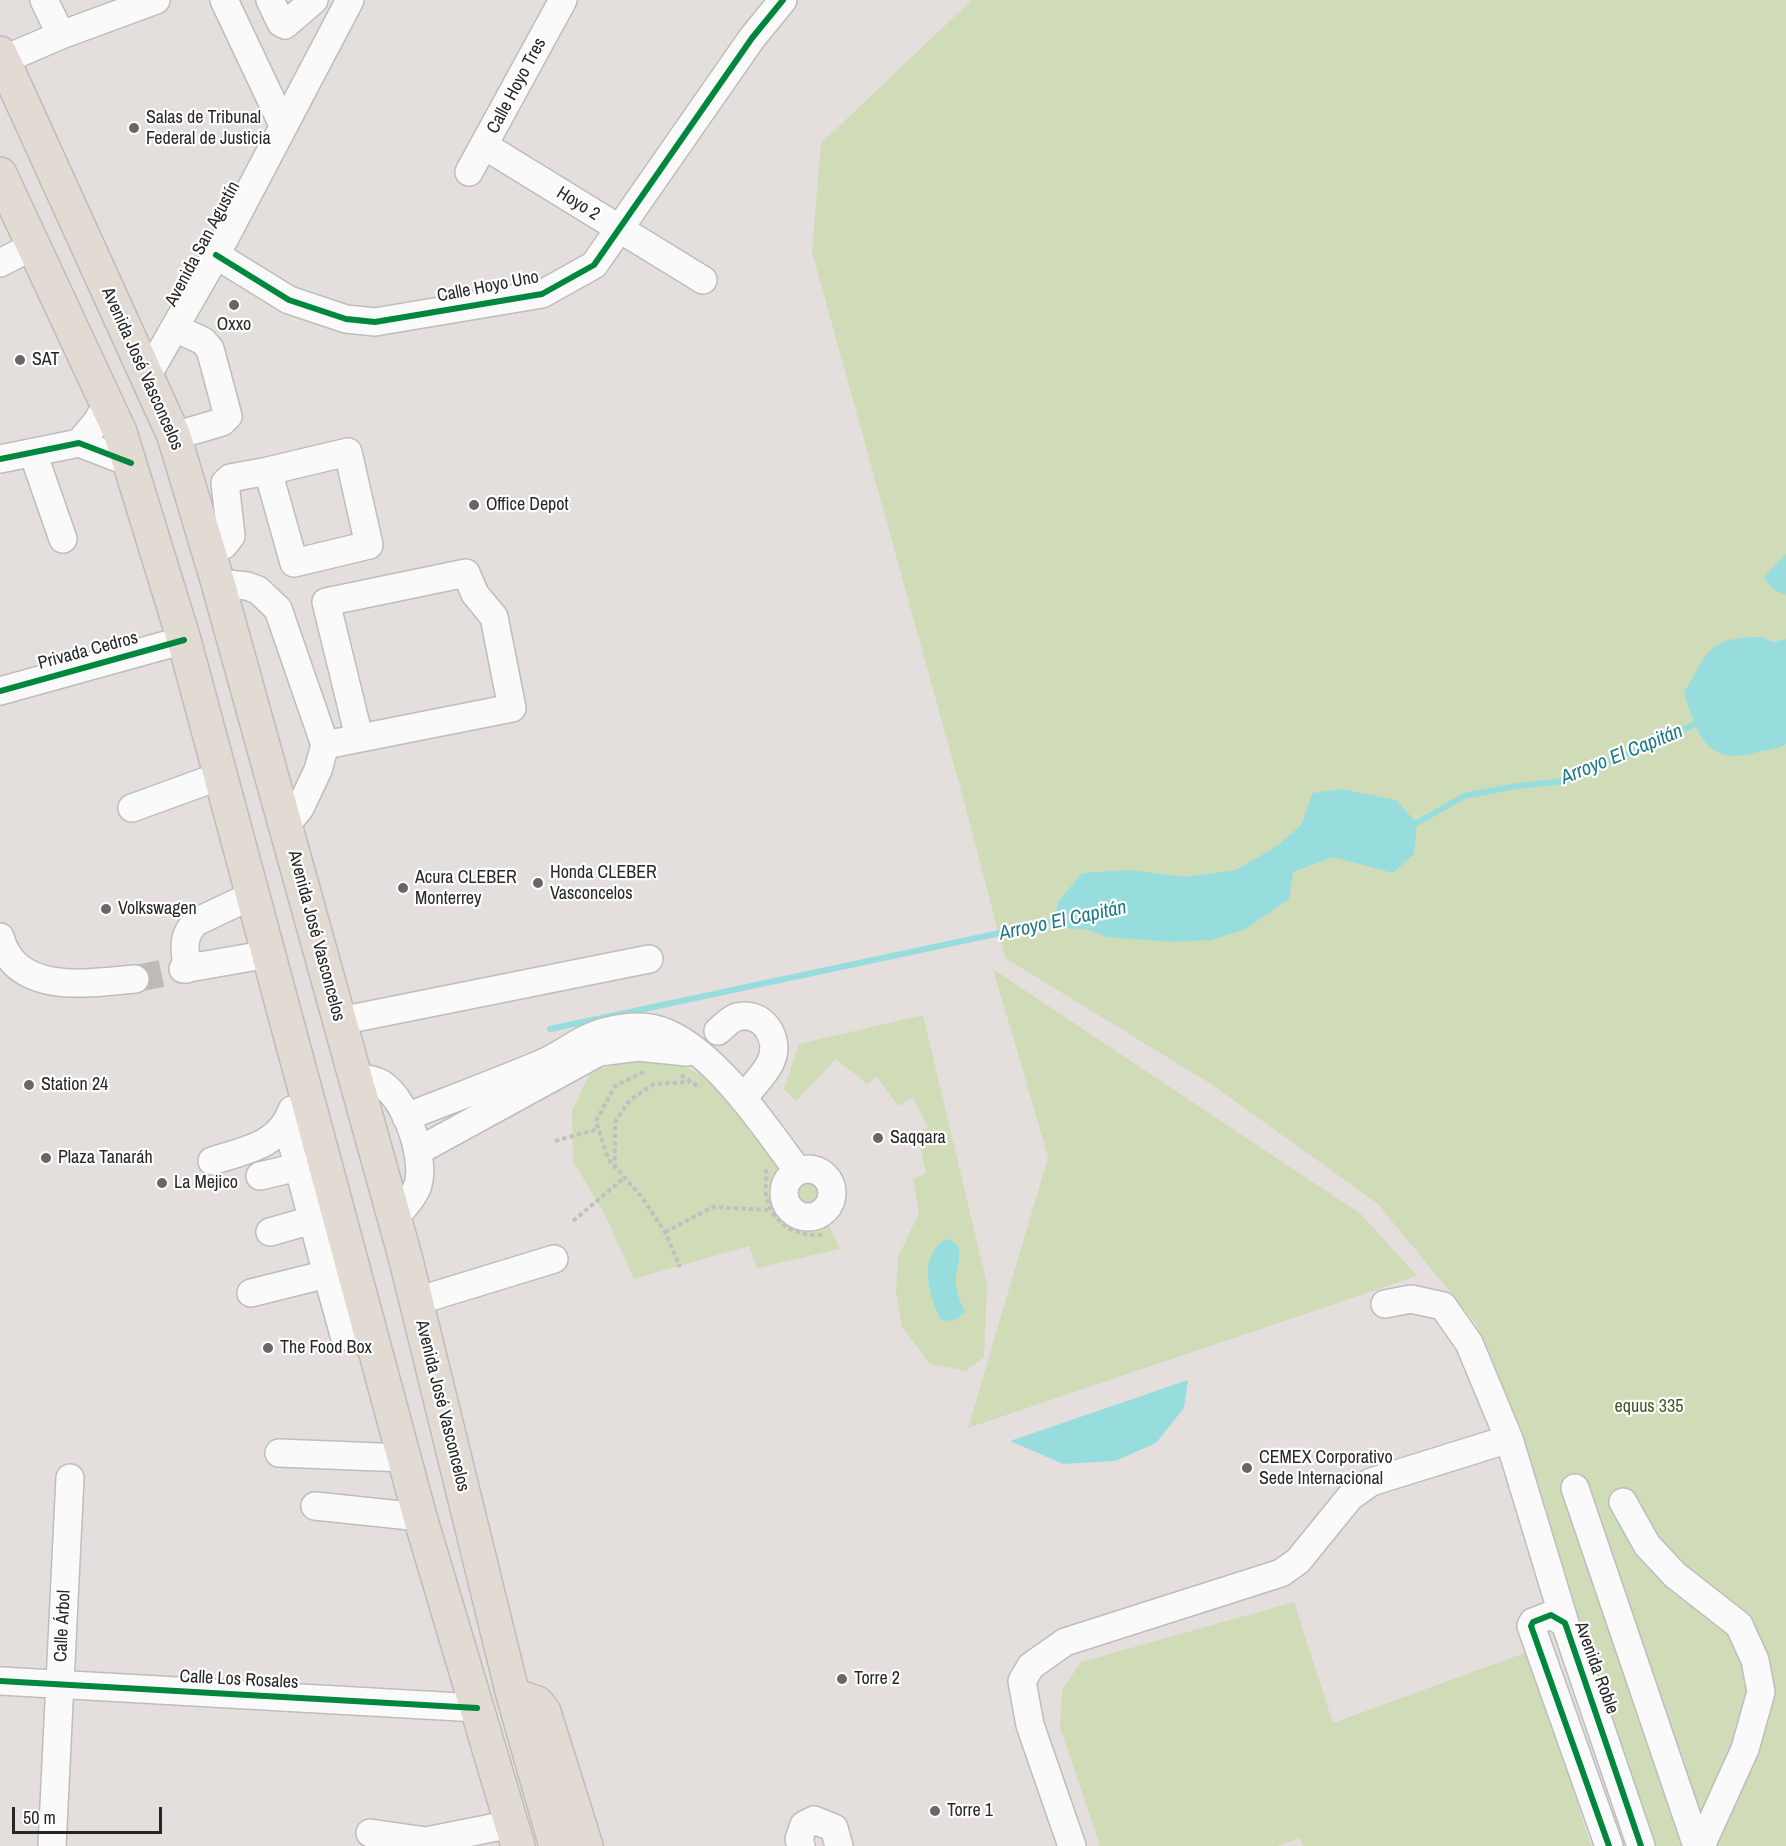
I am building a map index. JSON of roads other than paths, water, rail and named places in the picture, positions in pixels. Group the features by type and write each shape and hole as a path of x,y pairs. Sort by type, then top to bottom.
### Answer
{"main road":[{"name":"Avenida José Vasconcelos","path":"2,57 174,436 286,825 417,1301 513,1695 556,1846"},
{"path":"0,174 108,403 131,463 184,640 420,1517 477,1708 482,1772 505,1836"},
{"path":"513,1695 537,1702 549,1722 586,1846"}],"street":[{"path":"44,0 61,35"},
{"path":"2,57 156,0"},
{"path":"224,0 283,124"},
{"path":"270,0 285,25 314,0"},
{"name":"Avenida San Agustín","path":"147,376 216,255 350,0"},
{"name":"Calle Hoyo Tres","path":"468,172 485,146 563,0"},
{"name":"Calle Hoyo Uno","path":"216,255 289,300 346,319 375,322 542,294 594,265 752,38 783,0"},
{"name":"Hoyo 2","path":"485,146 703,280"},
{"path":"0,263 33,246"},
{"path":"174,436 225,421 228,416 210,349 203,340 175,328"},
{"path":"80,444 108,403"},
{"path":"0,459 80,444 131,463"},
{"path":"209,552 224,545 231,536 225,483 230,478 349,452 368,547 292,561 268,471"},
{"path":"33,453 63,539"},
{"path":"325,745 512,708 494,617 475,594 466,573 326,602 359,737"},
{"path":"218,583 247,586 258,590 278,609 325,745 318,770 300,808 286,825"},
{"name":"Privada Cedros","path":"0,691 184,640"},
{"path":"132,808 220,776"},
{"path":"253,895 196,922 183,940 185,969 269,954"},
{"path":"1,945 11,962 39,978 83,983 135,979"},
{"path":"340,1021 649,959"},
{"path":"718,1031 735,1017 750,1017 763,1022 772,1035 772,1060 743,1098"},
{"path":"406,1117 545,1061 592,1036 624,1028 656,1029 678,1038 700,1054 743,1098 798,1171"},
{"path":"418,1151 599,1052 617,1048 652,1048 700,1054"},
{"path":"212,1161 270,1141 286,1124 303,1077"},
{"path":"355,1077 378,1082 386,1088 406,1117 418,1151 420,1175 416,1191 394,1219"},
{"path":"286,1124 345,1335 373,1346"},
{"path":"260,1176 298,1167"},
{"path":"270,1232 312,1220"},
{"path":"417,1301 554,1259"},
{"path":"251,1293 327,1274"},
{"path":"1385,1304 1411,1299 1443,1306 1469,1343 1509,1439 1564,1620"},
{"path":"1072,1846 1028,1713 1022,1681 1031,1666 1065,1642 1281,1573 1298,1562 1338,1509 1364,1486 1509,1439"},
{"path":"279,1453 404,1458"},
{"name":"Calle Árbol","path":"52,1846 70,1478"},
{"path":"1575,1488 1699,1846"},
{"path":"1623,1502 1647,1545 1668,1568 1739,1625 1755,1660 1761,1692 1745,1749 1699,1846"},
{"path":"315,1506 420,1517"},
{"name":"Avenida Roble","path":"1609,1846 1532,1626 1533,1622 1551,1615 1564,1620 1641,1846"},
{"name":"Calle Los Rosales","path":"0,1681 477,1708"},
{"path":"1580,1763 1610,1752"},
{"path":"801,1846 799,1839 804,1826 814,1820 834,1828 839,1846"},
{"path":"370,1833 432,1844 505,1836"}],"water":[{"path":"1786,554 1786,595 1773,589 1764,577"},
{"path":"1761,637 1774,642 1786,639 1786,744 1775,749 1737,756 1713,750 1699,732 1684,693 1699,666 1712,649 1730,640"},
{"path":"1341,789 1396,800 1417,823 1414,854 1393,873 1333,857 1293,872 1289,899 1244,930 1211,940 1174,942 1106,937 1089,930 1052,926 1058,902 1082,873 1130,870 1185,877 1236,870 1276,847 1302,824 1312,793"},
{"path":"945,1239 957,1245 960,1256 956,1287 965,1312 954,1321 941,1320 929,1288 928,1266 931,1256"},
{"path":"1188,1380 1184,1408 1156,1443 1115,1461 1063,1464 1010,1441"}],"waterway":[{"name":"Arroyo El Capitán","path":"1410,824 1417,823 1464,796 1517,786 1566,781 1700,722"},
{"name":"Arroyo El Capitán","path":"550,1029 1061,920"}],"tunnel":[{"path":"135,979 183,969"}],"place":[{"name":"Salas de Tribunal Federal de Justicia","path":"134,128"},
{"name":"Oxxo","path":"234,305"},
{"name":"SAT","path":"20,360"},
{"name":"Office Depot","path":"474,505"},
{"name":"Honda CLEBER Vasconcelos","path":"538,883"},
{"name":"Acura CLEBER Monterrey","path":"403,888"},
{"name":"Volkswagen","path":"106,909"},
{"name":"Station 24","path":"29,1085"},
{"name":"Saqqara","path":"878,1138"},
{"name":"Plaza Tanaráh","path":"46,1158"},
{"name":"La Mejico","path":"162,1183"},
{"name":"The Food Box","path":"268,1348"},
{"name":"CEMEX Corporativo Sede Internacional","path":"1247,1468"},
{"name":"Torre 2","path":"842,1679"},
{"name":"Torre 1","path":"935,1811"}],"park label":[{"name":"equus 335","path":"1649,1407"}]}
